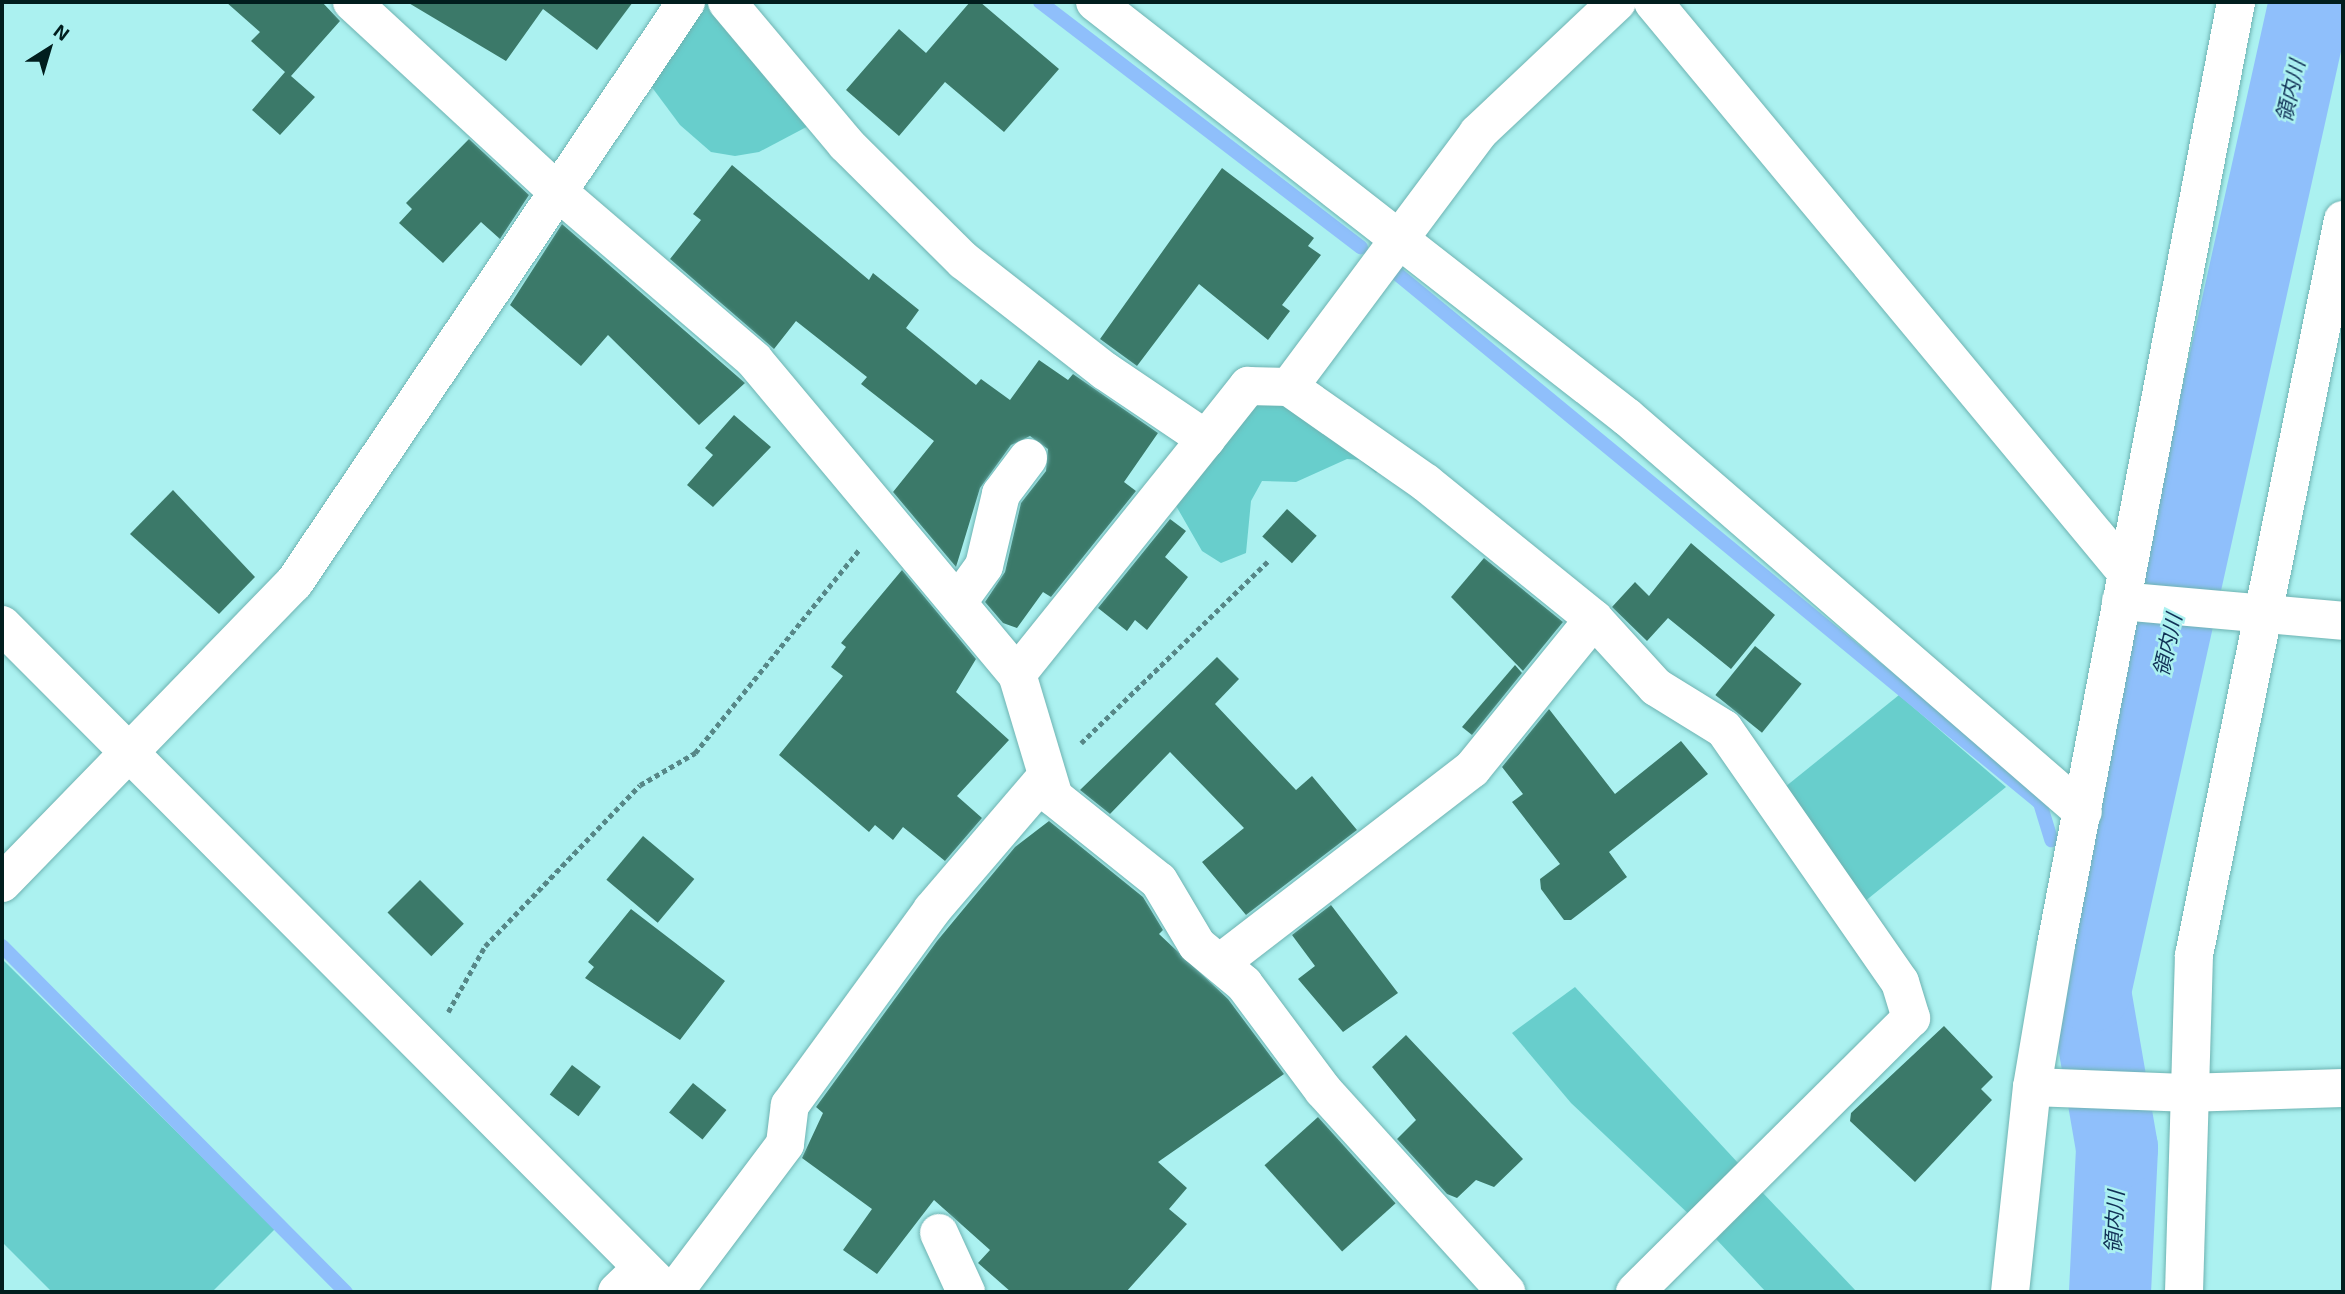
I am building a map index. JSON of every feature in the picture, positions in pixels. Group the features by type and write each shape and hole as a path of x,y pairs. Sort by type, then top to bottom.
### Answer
{"street":[{"path":"352,2 556,190 754,359 1017,674 1054,797 1159,881 1197,945 1244,984 1323,1090 1506,1292"},
{"path":"2,883 294,583 556,190 686,2"},
{"path":"727,2 846,144 964,261 1206,439"},
{"path":"1095,2 1628,417 2083,812"},
{"path":"1289,387 1478,133 1617,2"},
{"path":"1653,2 2123,587 2163,606 2258,617 2343,621"},
{"path":"2010,1292 2032,1087 2123,587 2236,2"},
{"path":"2184,1292 2194,955 2258,617 2343,220"},
{"path":"1017,674 1248,386 1289,387 1426,483 1594,619 1656,687 1724,729 1900,982 1911,1018 1635,1292"},
{"path":"958,603 984,566 1001,494 1028,458"},
{"path":"1220,964 1472,769 1594,619"},
{"path":"2,625 423,1047 642,1284"},
{"path":"674,1292 785,1144 790,1105 932,910 1046,777"},
{"path":"2032,1087 2189,1093 2343,1088"},
{"path":"939,1233 966,1292"}],"path":[{"path":"423,1047 485,946 640,785 695,753 886,516"},
{"path":"1046,777 1269,560"}],"shaded area":[{"path":"697,2 710,5 814,123 759,152 735,156 711,152 680,125 648,82"},
{"path":"1284,394 1385,466 1376,473 1360,460 1347,459 1296,482 1262,481 1251,501 1246,553 1221,563 1202,551 1171,497 1249,400"},
{"path":"1899,695 2006,787 1864,902 1785,787"},
{"path":"2,959 275,1229 212,1292 52,1292 2,1242"},
{"path":"1575,987 1739,1164 1693,1218 1571,1103 1512,1033"},
{"path":"1762,1192 1857,1292 1766,1292 1716,1239"}],"water":[{"path":"2096,1146 2137,1147 2150,1249 2149,1292 2070,1292"}],"building":[{"path":"226,2 322,2 340,21 291,76 315,97 280,135 252,110 285,72 251,41 260,32"},
{"path":"407,2 633,2 597,50 543,9 506,61"},
{"path":"970,2 980,2 1059,69 1004,132 945,82 899,136 846,90 899,29 926,53"},
{"path":"469,139 529,195 500,239 481,222 443,263 399,223 412,209 406,203"},
{"path":"732,165 869,280 873,273 919,310 906,328 976,385 981,379 1010,400 1039,360 1068,380 1073,374 1158,433 1124,482 1136,491 1051,597 1043,592 1017,628 1003,623 985,602 1005,572 1021,503 1046,471 1048,449 1030,436 1011,445 980,488 956,567 893,492 934,441 861,384 867,377 796,321 774,349 670,259 701,220 693,214"},
{"path":"1222,168 1314,238 1308,246 1321,255 1282,305 1290,311 1268,340 1199,284 1137,366 1100,339"},
{"path":"562,224 745,383 699,425 608,335 581,366 510,305"},
{"path":"734,415 771,447 713,507 687,485 713,455 705,448"},
{"path":"173,490 255,577 219,614 130,534"},
{"path":"1287,509 1317,536 1292,563 1262,536"},
{"path":"1170,519 1186,531 1165,557 1188,577 1147,630 1135,620 1127,631 1098,608"},
{"path":"1691,543 1775,615 1731,669 1668,618 1647,641 1612,607 1635,582 1649,596"},
{"path":"1484,558 1563,622 1523,671 1451,597"},
{"path":"902,570 976,659 956,692 1009,740 957,796 982,818 945,861 903,827 893,840 875,825 869,832 779,755 843,676 831,667 846,647 841,643"},
{"path":"1755,646 1802,684 1762,733 1715,695"},
{"path":"1217,657 1239,679 1215,704 1296,790 1312,776 1357,830 1246,915 1202,862 1244,828 1170,752 1110,814 1080,790"},
{"path":"1515,665 1522,673 1472,735 1462,727"},
{"path":"1549,709 1615,794 1681,741 1708,774 1609,852 1627,877 1571,920 1564,920 1541,889 1540,879 1560,864 1512,802 1523,794 1502,767"},
{"path":"1049,821 1143,897 1163,930 1159,934 1228,999 1284,1074 1158,1162 1187,1188 1169,1209 1187,1224 1126,1292 1011,1292 978,1263 990,1250 934,1200 877,1274 843,1250 872,1209 802,1158 823,1113 816,1107 937,941 1015,847"},
{"path":"643,836 694,879 658,923 606,880"},
{"path":"420,880 464,924 431,956 387,913"},
{"path":"1331,905 1398,993 1343,1032 1298,979 1315,966 1292,935"},
{"path":"631,909 725,981 680,1040 585,978 594,967 588,962"},
{"path":"1944,1026 1993,1077 1981,1089 1992,1100 1915,1182 1850,1121 1851,1113"},
{"path":"1406,1035 1523,1159 1494,1187 1476,1180 1457,1198 1447,1194 1397,1139 1416,1120 1372,1067"},
{"path":"572,1065 601,1087 578,1116 550,1095"},
{"path":"693,1083 726,1110 703,1140 669,1113"},
{"path":"1318,1117 1396,1203 1342,1251 1264,1165"}],"waterway":[{"path":"1040,2 1361,247"},
{"name":"領内川","path":"2110,1292 2117,1148 2090,991 2310,2"},
{"path":"1395,272 2040,803 2051,840"},
{"path":"2,946 346,1292"}]}
